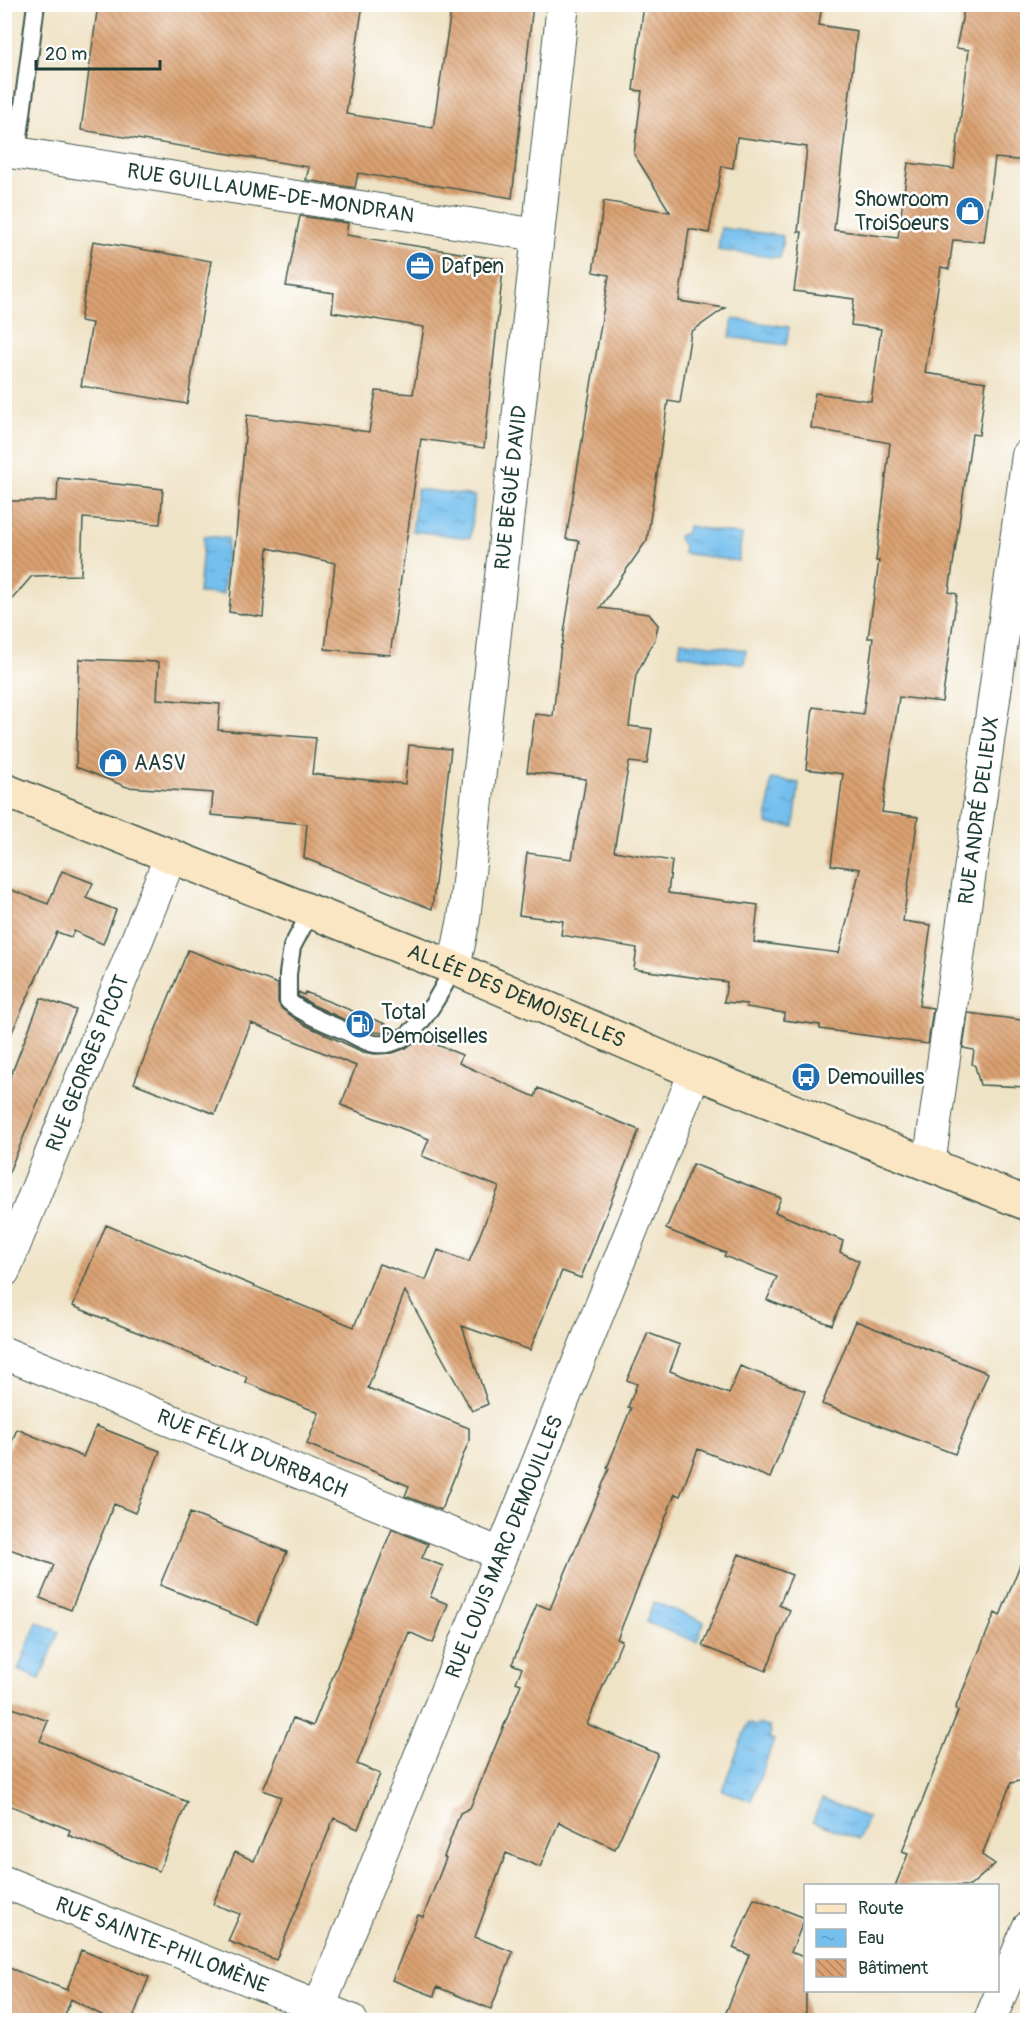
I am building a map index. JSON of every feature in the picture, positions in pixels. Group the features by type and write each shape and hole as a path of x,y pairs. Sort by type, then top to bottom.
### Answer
{"main road":[{"name":"ALLÉE DES DEMOISELLES","path":"4,790 454,968 695,1072 1028,1204"}],"street":[{"name":"RUE BÈGUÉ DAVID","path":"454,968 464,919 563,4"},
{"name":"RUE GUILLAUME-DE-MONDRAN","path":"11,152 538,235"},
{"name":"RUE ANDRÉ DELIEUX","path":"929,1164 1028,455"},
{"name":"RUE GEORGES PICOT","path":"4,1271 171,855"},
{"name":"RUE LOUIS MARC DEMOUILLES","path":"316,2014 695,1072"},
{"name":"RUE FÉLIX DURRBACH","path":"4,1353 501,1554"},
{"name":"RUE SAINTE-PHILOMÈNE","path":"4,1882 316,2014 351,2020"},
{"path":"990,2020 1028,1928"}],"lane":[{"path":"11,152 36,4"},
{"path":"311,911 292,947 288,974 288,1000 303,1013 374,1044 393,1042 409,1033 425,1018 454,968"}],"water":[{"path":"721,228 783,236 780,258 718,250"},
{"path":"733,319 789,327 786,345 730,337"},
{"path":"417,489 475,496 470,538 412,531"},
{"path":"688,526 742,535 738,561 683,553 684,545 679,541 679,536 686,533"},
{"path":"204,536 228,538 223,594 199,593"},
{"path":"681,641 746,650 744,664 679,654"},
{"path":"771,779 799,783 794,827 767,824"},
{"path":"654,1602 704,1622 697,1642 646,1622"},
{"path":"37,1622 59,1632 40,1679 18,1670"},
{"path":"748,1723 755,1726 758,1724 770,1726 769,1738 774,1740 751,1801 722,1790"},
{"path":"822,1799 868,1818 859,1839 813,1821"}],"building":[{"path":"98,4 363,4 346,114 433,128 452,4 533,4 512,198 358,173 355,188 306,180 309,167 81,130"},
{"path":"644,4 822,4 819,25 857,31 834,230 898,238 908,163 954,169 969,50 956,48 965,4 997,4 1028,9 1028,161 995,158 984,242 953,240 949,269 941,267 925,373 986,382 979,435 972,434 949,592 957,594 942,702 899,697 882,812 918,817 903,921 931,925 919,1006 933,1008 928,1044 820,1029 820,1025 784,1020 784,1013 746,1007 747,1004 724,1002 727,982 634,969 637,948 561,935 563,921 519,915 527,853 572,859 586,779 527,772 535,714 553,716 561,645 579,541 566,539 609,275 593,272 604,201 670,212 634,154 642,91 633,90","holes":["737,137 807,147 798,232 802,232 794,291 854,299 851,325 881,329 871,401 815,393 811,428 890,443 876,561 879,561 868,638 873,638 863,714 813,707 806,769 843,774 831,865 860,869 839,953 754,942 758,905 668,893 672,861 614,851 629,762 647,764 652,729 629,726 636,675 655,639 658,625 649,614 600,608 647,540 668,401 680,403 691,332 725,308 679,301 689,229 709,233 722,166 733,168"]},
{"path":"300,216 348,223 346,235 504,260 484,448 421,439 390,655 325,649 335,563 268,548 263,617 229,612 247,415 369,432 376,391 413,394 424,327 332,312 334,293 286,286"},
{"path":"93,241 211,261 187,404 81,386 92,323 80,321"},
{"path":"58,478 163,489 160,524 83,518 81,575 32,576 7,605 10,501 57,501"},
{"path":"79,659 159,662 157,699 220,704 218,730 316,738 312,774 405,784 409,745 451,749 432,909 304,858 307,824 211,815 213,793 127,787 76,767"},
{"path":"62,871 93,883 86,898 116,910 103,944 74,931 71,937 57,932 4,1050 4,887 48,904"},
{"path":"188,950 278,984 278,1002 282,1009 303,1024 363,1052 393,1053 406,1048 420,1038 462,1055 459,1063 535,1097 538,1088 639,1130 581,1278 562,1271 530,1350 462,1326 488,1404 472,1411 405,1291 368,1388 469,1428 469,1441 441,1510 405,1496 409,1486 307,1444 319,1413 245,1382 247,1377 73,1306 106,1225 354,1327 379,1264 426,1280 438,1250 469,1262 499,1187 422,1156 429,1139 341,1105 356,1066 251,1023 215,1114 134,1083"},
{"path":"298,992 304,995 305,992 398,1029 387,1033 371,1032 313,1005 298,996"},
{"path":"41,998 76,1010 4,1184 4,1093"},
{"path":"968,1013 1028,1021 1028,1087 980,1085 975,1066 972,1064 974,1050 963,1048"},
{"path":"693,1164 781,1198 775,1212 843,1241 840,1252 859,1261 832,1325 767,1300 777,1277 666,1229"},
{"path":"856,1321 988,1373 955,1454 822,1404"},
{"path":"648,1333 680,1345 670,1371 729,1394 740,1366 805,1391 770,1478 698,1449 680,1496 675,1494 617,1639 622,1641 587,1724 658,1754 615,1849 559,1822 540,1867 506,1853 475,1937 513,1952 491,2009 437,1987 434,1996 392,1980 418,1915 423,1917 446,1858 444,1857 460,1813 470,1808 521,1684 516,1682 522,1668 512,1664 537,1604 550,1609 609,1469 607,1468 631,1408 628,1407 637,1384 627,1380"},
{"path":"96,1426 160,1451 135,1513 114,1504 71,1610 40,1598 54,1565 4,1547 4,1461 17,1429 83,1457"},
{"path":"190,1513 287,1552 257,1624 160,1585"},
{"path":"392,1529 428,1544 422,1558 443,1566 430,1597 448,1604 433,1643 409,1632 357,1764 380,1774 358,1829 334,1818 276,1960 228,1941 240,1914 213,1904 235,1852 254,1861 281,1797 263,1790 293,1718 313,1726"},
{"path":"1025,1552 1028,1552 1028,1745 1021,1758 1028,1766 1028,1779 1011,1783 982,1855 995,1864 972,1884 896,1884 908,1854 902,1852 958,1711 955,1709 995,1613 1000,1616"},
{"path":"739,1554 792,1575 779,1605 790,1610 766,1671 702,1646"},
{"path":"4,1705 48,1721 40,1741 187,1802 159,1871 68,1835 70,1830 4,1803"},
{"path":"754,1898 804,1918 791,1952 804,1957 806,2020 723,2020 749,1955 733,1948"},
{"path":"81,1950 149,1977 132,2020 111,2020 71,1999 63,2020 4,2020 4,1966 67,1990"}],"place":[{"name":"Showroom TroiSoeurs","path":"970,211"},
{"name":"Dafpen","path":"420,266"},
{"name":"AASV","path":"113,763"},
{"name":"Total Demoiselles","path":"360,1024"},
{"name":"Demouilles","path":"806,1077"}]}
